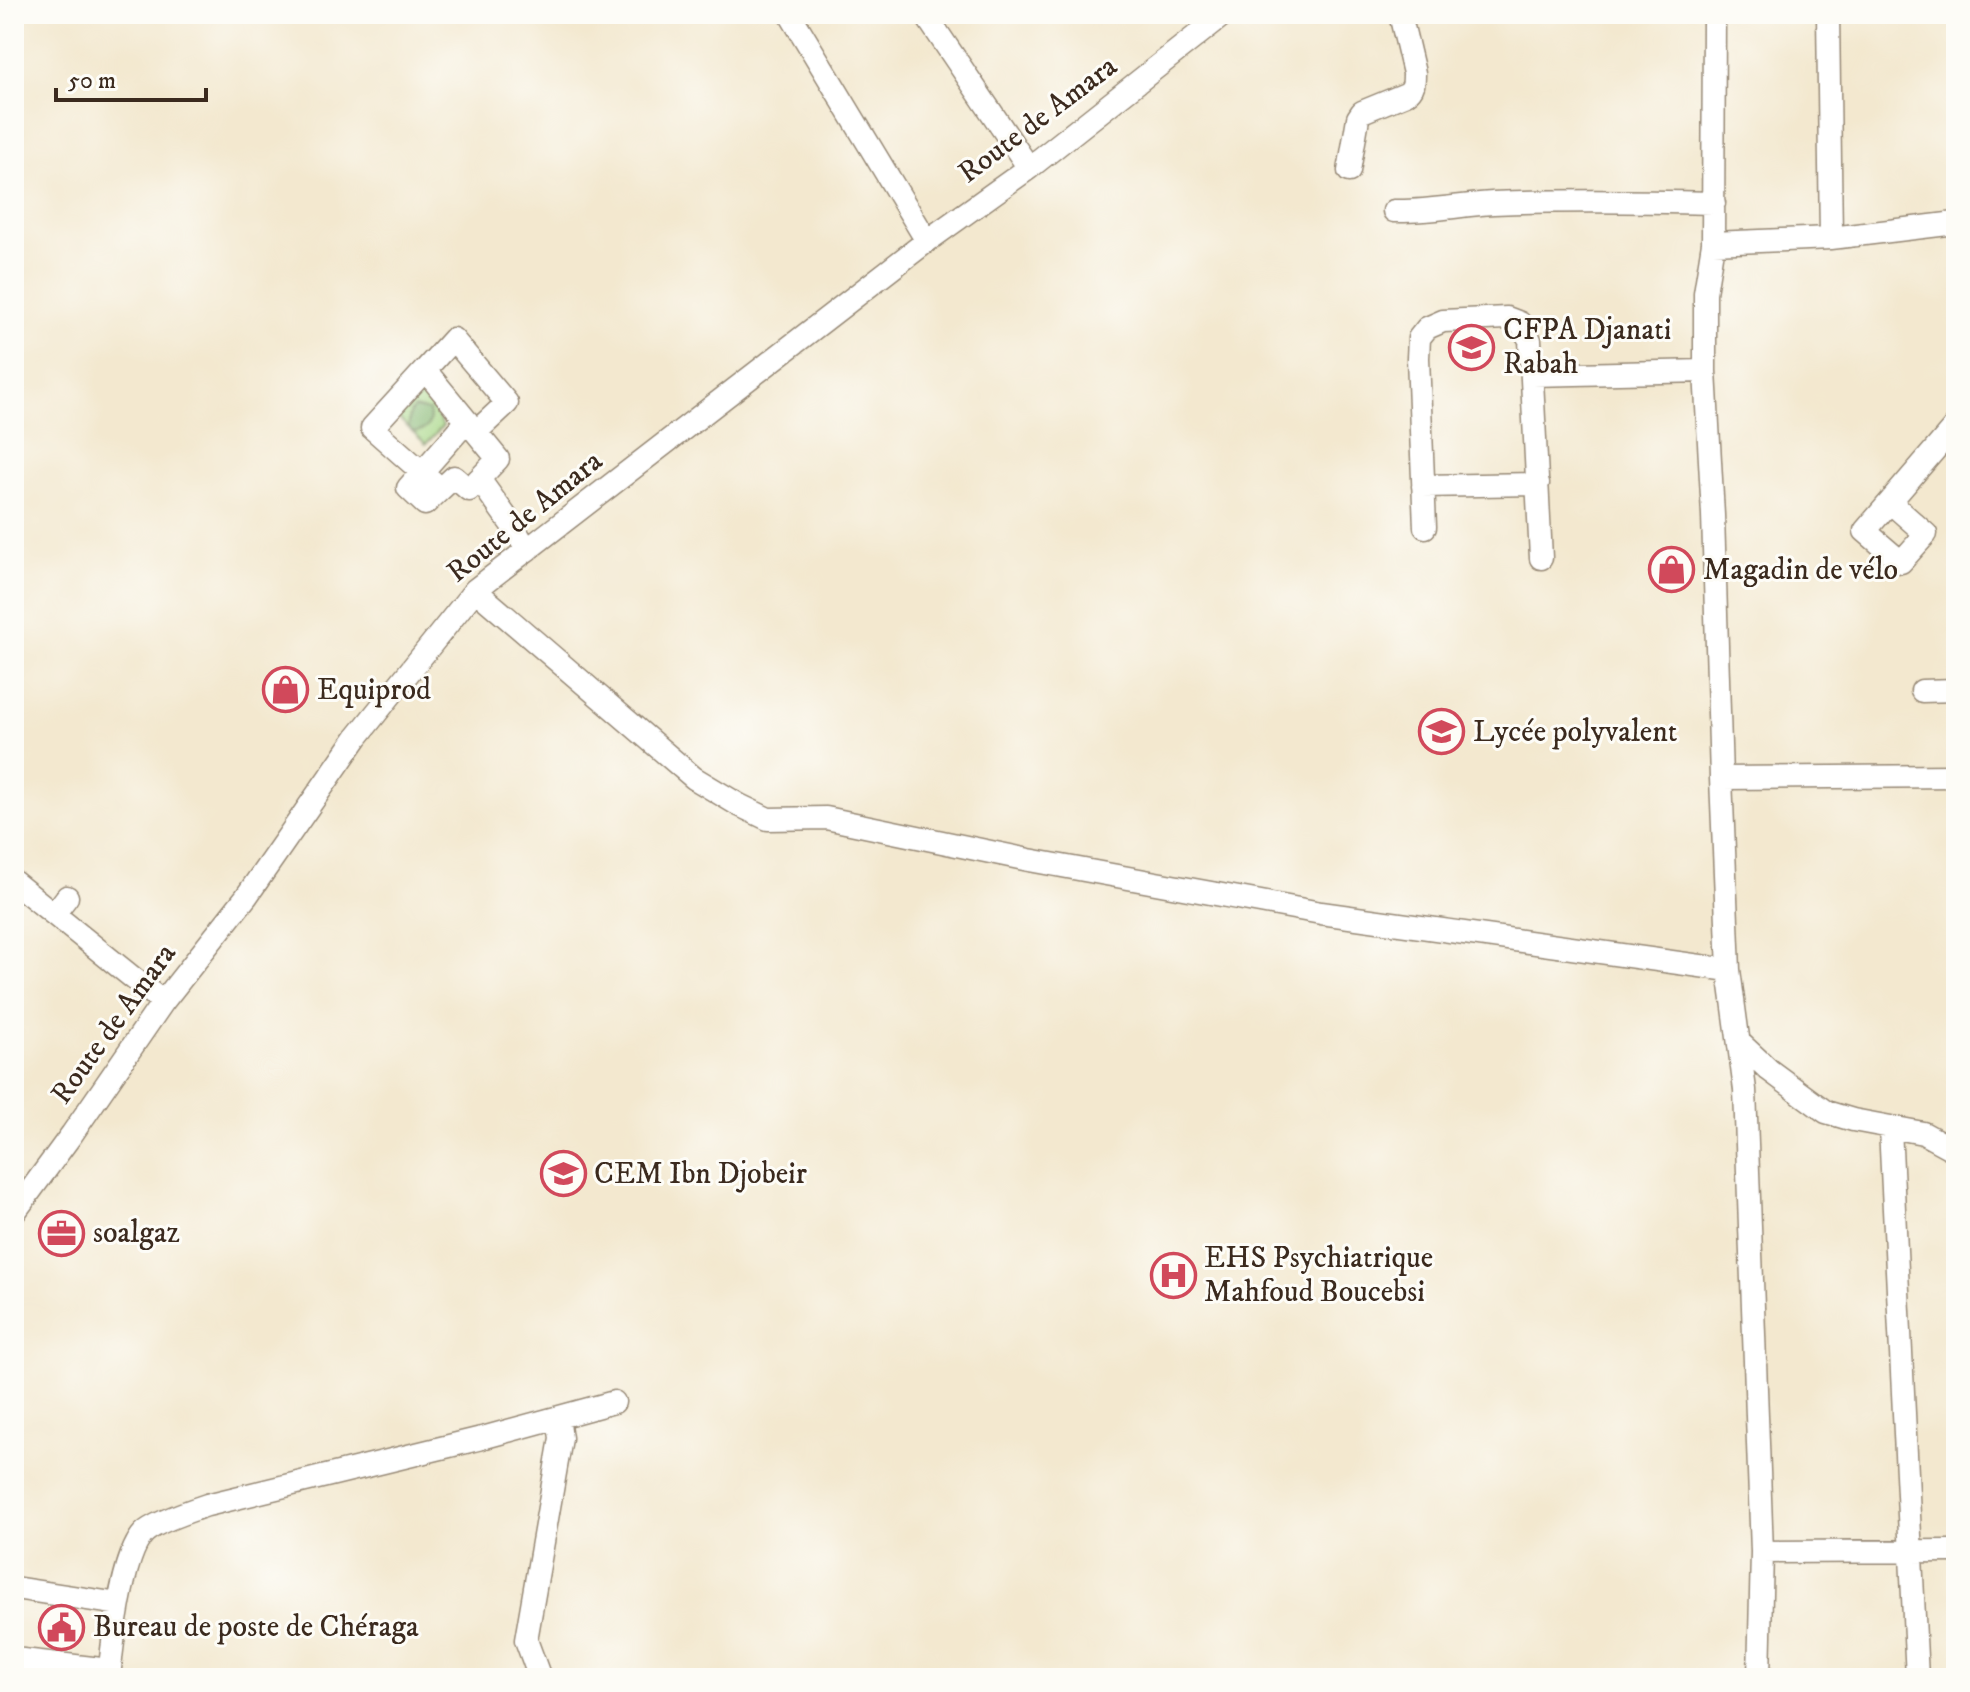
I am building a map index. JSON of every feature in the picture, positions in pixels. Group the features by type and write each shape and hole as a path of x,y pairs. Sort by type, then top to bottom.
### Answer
{"street":[{"path":"790,14 927,241"},
{"path":"925,14 1029,168"},
{"name":"Route de Amara","path":"14,1213 163,1002 246,897 357,737 475,590 927,241 1029,168 1224,14"},
{"path":"1349,171 1355,125 1362,112 1412,90 1414,73 1400,14"},
{"path":"1714,14 1713,243 1705,293 1705,371 1729,970 1745,1090 1762,1552 1759,1678"},
{"path":"1828,14 1831,238"},
{"path":"1394,211 1496,203 1714,203"},
{"path":"1713,243 1831,238 1956,223"},
{"path":"1425,527 1419,338 1427,328 1443,321 1507,318 1520,323 1530,340 1541,558"},
{"path":"422,472 372,428 453,339 507,403 472,426 408,488 425,504 454,477 469,490 498,459 472,426 425,370"},
{"path":"1532,375 1705,371"},
{"path":"1891,503 1956,425"},
{"path":"479,479 527,550"},
{"path":"1423,486 1538,484"},
{"path":"475,590 694,778 768,819 826,818 1029,860 1321,913 1729,970"},
{"path":"1922,691 1956,690"},
{"path":"1721,778 1956,776"},
{"path":"14,882 60,905 163,1002"},
{"path":"1739,1042 1769,1070 1826,1112 1923,1133 1956,1151"},
{"path":"1890,1128 1917,1678"},
{"path":"14,1659 46,1671 109,1674 119,1604 131,1555 144,1533 168,1520 207,1505 482,1438 614,1402"},
{"path":"540,1678 526,1640 561,1438 558,1418"},
{"path":"1762,1552 1956,1551"},
{"path":"14,1588 119,1604"}],"green space":[{"path":"423,391 443,426 426,444 398,418"},
{"path":"414,408 429,411 430,420 428,426 414,432 409,428 409,423"}],"place":[{"name":"CFPA Djanati Rabah","path":"1472,347"},
{"name":"Magadin de vélo","path":"1672,570"},
{"name":"Equiprod","path":"286,690"},
{"name":"Lycée polyvalent","path":"1442,732"},
{"name":"CEM Ibn Djobeir","path":"563,1174"},
{"name":"soalgaz","path":"62,1233"},
{"name":"EHS Psychiatrique Mahfoud Boucebsi","path":"1173,1275"},
{"name":"Bureau de poste de Chéraga","path":"62,1627"}]}
